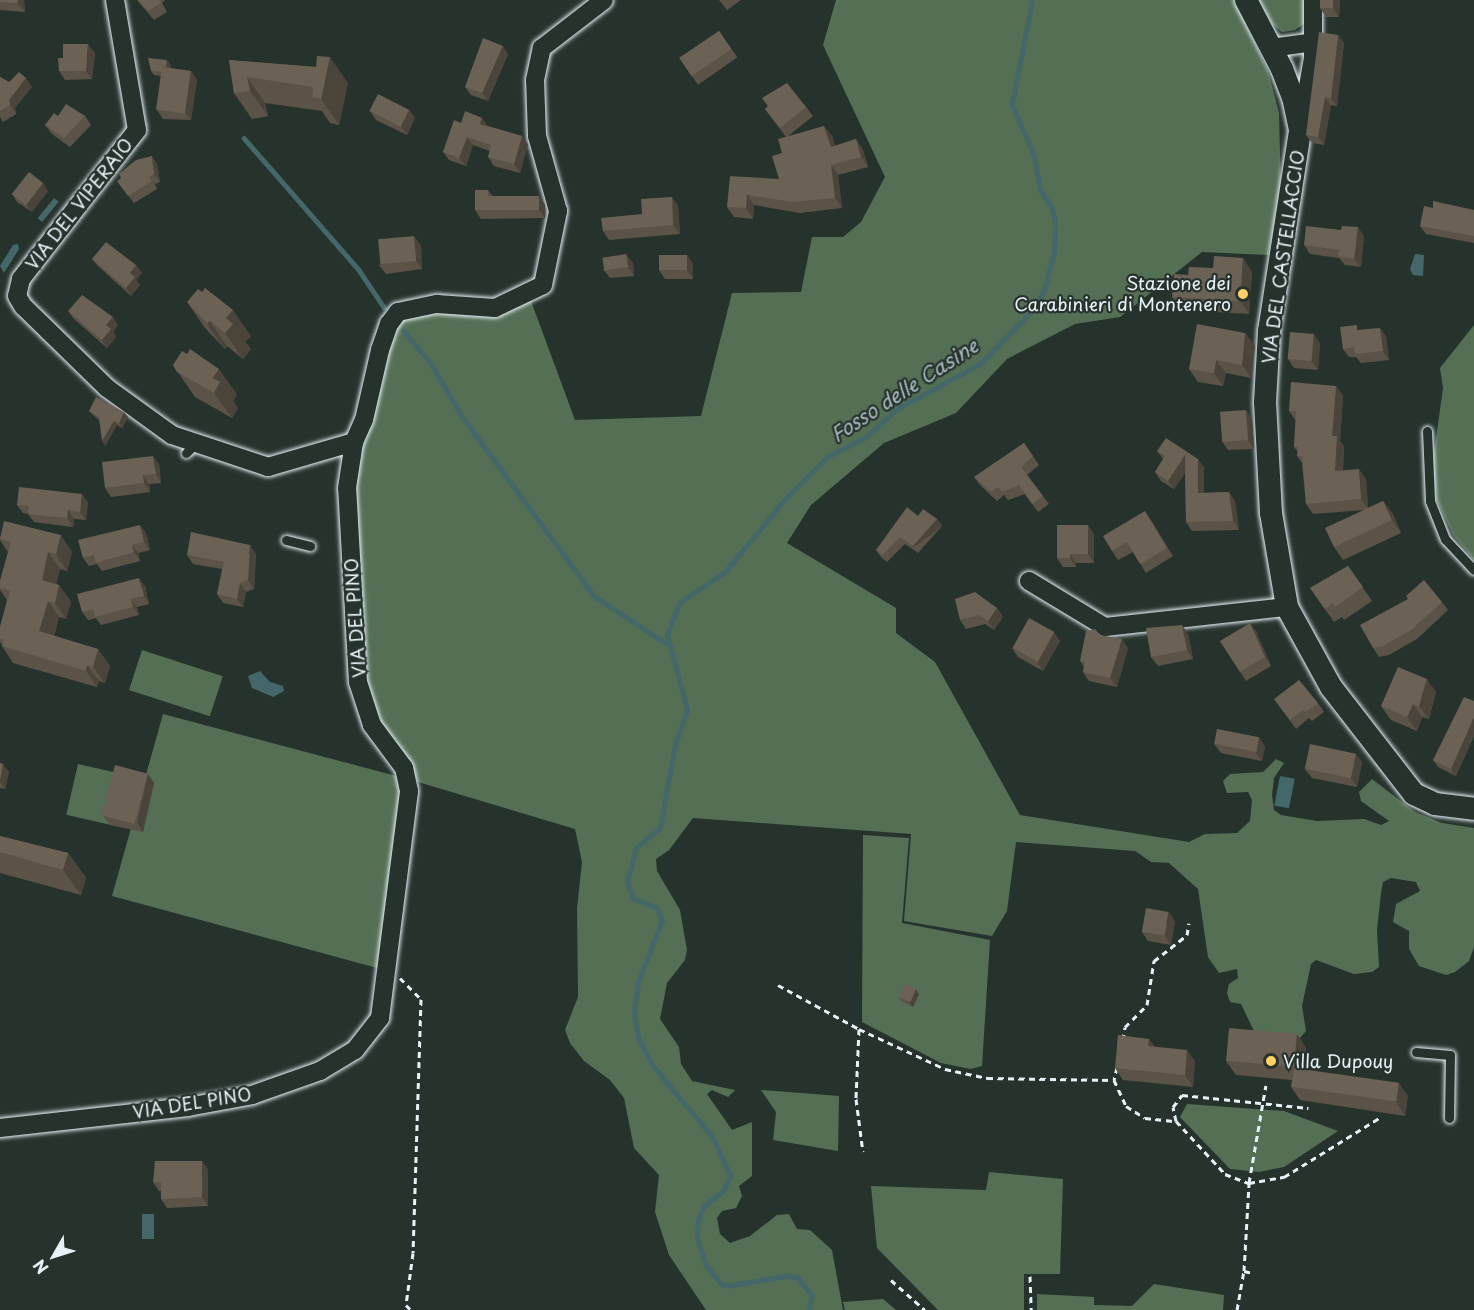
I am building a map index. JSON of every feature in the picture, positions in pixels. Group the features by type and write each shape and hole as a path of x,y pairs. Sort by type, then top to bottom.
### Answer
{"street":[{"name":"VIA DEL VIPERAIO","path":"115,0 136,130 21,279 17,296 107,388 192,448 268,467 354,442"},
{"name":"VIA DEL PINO","path":"0,1128 252,1095 320,1071 355,1050 380,1018 409,791 404,768 372,725 358,682 347,488 354,442 364,420 380,350 389,324 398,312 437,304 495,308 543,285 558,211 537,136 535,80 542,48 604,0"},
{"path":"1246,0 1271,48 1301,91"},
{"path":"1301,91 1314,42 1313,0"},
{"path":"1271,48 1314,42"},
{"name":"VIA DEL CASTELLACCIO","path":"1301,91 1300,132 1269,331 1265,402 1271,513 1287,607 1331,687 1407,786 1435,804 1474,809"},
{"path":"1029,581 1105,627 1287,607"}],"lane":[{"path":"1427,431 1430,501 1445,539 1474,570"},
{"path":"286,540 310,546"},
{"path":"1416,1052 1450,1054 1449,1118"}],"path":[{"path":"1121,1048 1125,1027 1147,1005 1154,961 1187,935 1189,923"},
{"path":"387,975 403,979 421,999 413,1253 406,1305 411,1310"},
{"path":"778,985 858,1029 945,1069 987,1078 1114,1080"},
{"path":"858,1029 856,1099 863,1152"},
{"path":"1118,1059 1114,1080 1126,1106 1145,1118 1176,1121"},
{"path":"1237,1310 1244,1271 1249,1183 1266,1085"},
{"path":"1308,1108 1182,1095 1173,1107 1176,1121 1225,1174 1249,1183 1284,1177 1379,1118"},
{"path":"1244,1271 1254,1273"},
{"path":"1030,1276 1031,1310"},
{"path":"891,1280 925,1310"}],"green space":[{"path":"836,0 1234,0 1268,71 1279,113 1281,195 1268,255 1202,252 1120,317 1075,324 1007,359 956,413 884,443 811,505 787,543 896,608 896,633 935,662 1020,815 1189,842 1205,834 1237,833 1250,821 1252,800 1248,792 1227,793 1223,781 1230,774 1263,772 1276,759 1284,763 1274,778 1272,795 1274,810 1281,815 1317,821 1364,819 1381,825 1389,821 1361,801 1359,792 1372,779 1415,812 1442,823 1474,828 1474,947 1469,961 1455,972 1446,975 1419,966 1409,949 1409,931 1393,922 1396,904 1420,891 1416,882 1391,878 1383,882 1377,930 1379,967 1372,972 1354,974 1316,960 1311,964 1302,1006 1306,1031 1299,1039 1254,1031 1241,1004 1230,1002 1227,993 1229,984 1238,978 1237,969 1219,973 1208,957 1198,889 1169,863 1151,862 1135,851 1016,842 1007,911 992,936 904,921 911,834 693,818 669,850 656,859 657,871 680,910 687,950 685,960 667,983 660,1019 679,1047 681,1064 692,1081 735,1090 728,1097 712,1090 707,1094 732,1130 752,1122 752,1176 739,1186 742,1196 736,1208 722,1211 717,1218 720,1234 730,1243 750,1236 777,1215 789,1214 797,1229 810,1230 832,1250 843,1310 706,1310 669,1255 655,1212 659,1175 634,1148 624,1098 610,1080 584,1061 570,1043 565,1030 578,997 577,908 582,862 575,829 418,782 410,765 384,734 366,684 352,487 390,331 400,319 412,315 531,301 575,420 701,416 732,293 801,292 812,237 843,237 861,222 885,177 823,45","holes":["672,762 665,816 660,825"]},
{"path":"1259,0 1307,0 1306,22 1295,30 1282,32 1271,23"},
{"path":"1474,325 1474,560 1453,535 1436,498 1433,460 1443,388 1440,368"},
{"path":"142,650 223,676 210,716 129,690"},
{"path":"163,714 400,777 404,786 382,960 377,968 112,896"},
{"path":"78,764 122,774 110,825 66,815"},
{"path":"863,835 909,838 902,923 990,940 982,1066 970,1069 941,1063 862,1022"},
{"path":"761,1090 839,1096 838,1151 773,1140 776,1112"},
{"path":"1187,1104 1284,1111 1338,1131 1284,1167 1259,1172 1230,1169 1180,1117"},
{"path":"989,1172 1063,1179 1060,1274 1024,1274 1024,1310 938,1310 877,1248 871,1186 986,1190"},
{"path":"1154,1284 1224,1295 1223,1310 1037,1310 1037,1294 1094,1297 1094,1305 1132,1306"},
{"path":"883,1299 896,1310 845,1310 843,1302"}],"water":[{"path":"54,198 59,202 42,222 38,218"},
{"path":"18,244 19,249 4,273 0,266 13,245"},
{"path":"1415,254 1424,255 1423,276 1413,275 1410,269"},
{"path":"260,671 270,682 283,686 284,691 273,697 252,688 248,676"},
{"path":"1280,776 1295,779 1289,808 1274,805"},
{"path":"142,1214 154,1214 154,1239 142,1239"}],"building":[{"path":"0,0 18,0 18,3 0,2"},
{"path":"138,0 159,0 161,3 148,11"},
{"path":"1320,0 1333,0 1333,8 1320,8"},
{"path":"719,31 731,49 692,76 679,58"},
{"path":"1319,32 1338,35 1331,98 1325,97 1318,137 1306,135"},
{"path":"483,38 503,46 482,93 465,87"},
{"path":"63,44 88,44 86,71 59,71 58,58 63,58"},
{"path":"317,56 330,57 321,99 312,97 313,87 247,77 250,91 234,93 229,60 316,67"},
{"path":"148,58 167,60 166,67 162,67 162,72 151,71"},
{"path":"162,67 191,71 185,114 156,110"},
{"path":"19,72 26,78 9,100 10,105 0,111 0,77 9,82"},
{"path":"787,83 806,107 780,128 765,109 768,106 762,98"},
{"path":"378,94 409,110 401,127 369,111"},
{"path":"66,104 85,116 64,138 45,125 54,113 58,116"},
{"path":"465,111 482,118 480,124 522,136 514,164 488,157 491,145 467,137 459,158 443,152 454,120 461,123"},
{"path":"824,126 831,147 856,139 861,157 831,165 835,198 793,202 747,195 746,208 727,207 730,176 779,179 772,156 782,153 778,139"},
{"path":"152,156 154,174 149,177 152,181 128,196 117,181 121,178 119,174 136,160"},
{"path":"29,172 43,183 26,205 12,194"},
{"path":"475,190 488,190 488,196 539,196 539,210 475,210"},
{"path":"672,197 673,225 603,231 601,218 642,214 641,199"},
{"path":"1433,201 1474,210 1474,236 1420,226 1424,206 1433,208"},
{"path":"1306,226 1341,230 1342,226 1358,227 1354,259 1338,256 1339,250 1304,245"},
{"path":"414,236 416,261 380,264 378,239"},
{"path":"106,242 136,265 130,273 135,277 126,288 92,259"},
{"path":"626,254 628,267 604,271 602,258"},
{"path":"659,255 687,255 687,270 659,270"},
{"path":"1214,256 1243,258 1240,301 1172,297 1174,274 1188,275 1189,267 1213,268"},
{"path":"205,288 233,310 226,318 233,324 225,333 210,321 207,323 187,302 198,289 202,292"},
{"path":"82,295 113,317 106,325 111,329 102,340 68,311"},
{"path":"1197,324 1245,333 1242,365 1216,360 1214,373 1189,369"},
{"path":"1357,325 1357,330 1380,328 1383,351 1355,354 1354,347 1343,349 1340,327"},
{"path":"1290,332 1314,334 1312,361 1288,359"},
{"path":"190,349 219,369 213,378 220,382 214,393 177,372 173,365 182,351 187,354"},
{"path":"1291,382 1336,386 1332,436 1337,436 1335,471 1359,469 1361,499 1306,504 1302,456 1297,456 1298,447 1294,447 1296,411 1289,411"},
{"path":"96,397 124,412 119,423 114,421 102,441 99,417 89,411"},
{"path":"1246,410 1248,440 1222,442 1220,412"},
{"path":"1166,438 1198,459 1198,493 1229,492 1233,521 1186,522 1185,455 1168,481 1155,472 1165,456 1157,451"},
{"path":"1024,443 1033,456 1021,467 1043,496 1032,504 1019,485 1002,492 998,487 991,492 974,477"},
{"path":"153,456 156,474 143,475 144,483 105,488 102,462"},
{"path":"19,487 82,494 80,512 68,510 67,518 28,514 29,506 17,505"},
{"path":"1383,501 1392,520 1334,547 1325,528"},
{"path":"907,507 918,516 923,509 937,519 913,546 900,537 882,555 876,550"},
{"path":"1145,511 1167,548 1140,564 1127,542 1112,551 1103,536"},
{"path":"4,521 61,535 56,554 48,552 42,580 59,585 55,603 48,601 39,631 98,649 93,667 87,665 86,671 2,646 4,640 0,639 0,627 10,591 0,588 0,581 11,542 0,539"},
{"path":"140,525 144,542 132,545 134,552 96,563 94,555 83,558 78,540"},
{"path":"1057,525 1088,525 1088,554 1070,554 1070,558 1057,558"},
{"path":"191,532 250,545 248,580 240,583 237,599 217,594 224,562 187,555"},
{"path":"1348,566 1363,587 1335,607 1333,603 1325,609 1310,588"},
{"path":"139,578 144,596 131,599 133,607 95,617 93,609 82,612 77,594"},
{"path":"1424,580 1442,602 1411,630 1383,646 1373,648 1360,625 1408,599 1406,596"},
{"path":"975,592 997,608 988,621 979,615 960,620 955,599"},
{"path":"1029,618 1054,632 1038,662 1013,648"},
{"path":"1250,623 1265,657 1240,672 1220,641"},
{"path":"1182,625 1187,650 1151,657 1146,628"},
{"path":"1095,629 1100,635 1122,639 1110,678 1083,672 1085,662 1080,661 1086,631"},
{"path":"1398,667 1427,679 1419,706 1413,704 1407,717 1381,706"},
{"path":"1299,680 1318,703 1306,712 1303,710 1290,720 1274,699"},
{"path":"1464,697 1474,701 1474,717 1451,769 1433,760"},
{"path":"1217,729 1259,737 1256,752 1214,744"},
{"path":"1310,744 1356,754 1351,778 1305,768"},
{"path":"0,763 3,764 0,780"},
{"path":"115,765 148,774 134,824 102,815"},
{"path":"0,836 68,853 63,870 0,852"},
{"path":"1146,908 1169,912 1164,936 1142,932"},
{"path":"904,984 916,989 910,1002 899,997"},
{"path":"1229,1028 1297,1034 1294,1067 1226,1061"},
{"path":"1118,1035 1149,1039 1148,1046 1187,1050 1185,1075 1115,1068"},
{"path":"1294,1068 1399,1083 1396,1102 1291,1087"},
{"path":"155,1161 202,1161 202,1197 161,1199 161,1182 153,1182"}],"waterway":[{"name":"Fosso delle Casine","path":"809,1310 812,1296 798,1278 788,1276 729,1286 722,1285 706,1266 697,1239 698,1221 703,1207 723,1191 730,1176 713,1138 652,1065 638,1037 634,1012 638,982 662,921 657,908 633,899 627,882 636,848 660,828 675,745 687,710 667,635 679,603 726,571 785,499 827,457 866,437 897,409 980,364 1032,311 1044,290 1054,252 1055,222 1052,208 1040,190 1034,156 1012,105 1032,0"},
{"path":"244,138 359,270 384,307"},
{"path":"403,330 430,362 462,416 594,596 667,644"}],"place":[{"name":"Stazione dei Carabinieri di Montenero","path":"1243,294"},
{"name":"Villa Dupouy","path":"1271,1061"}]}
